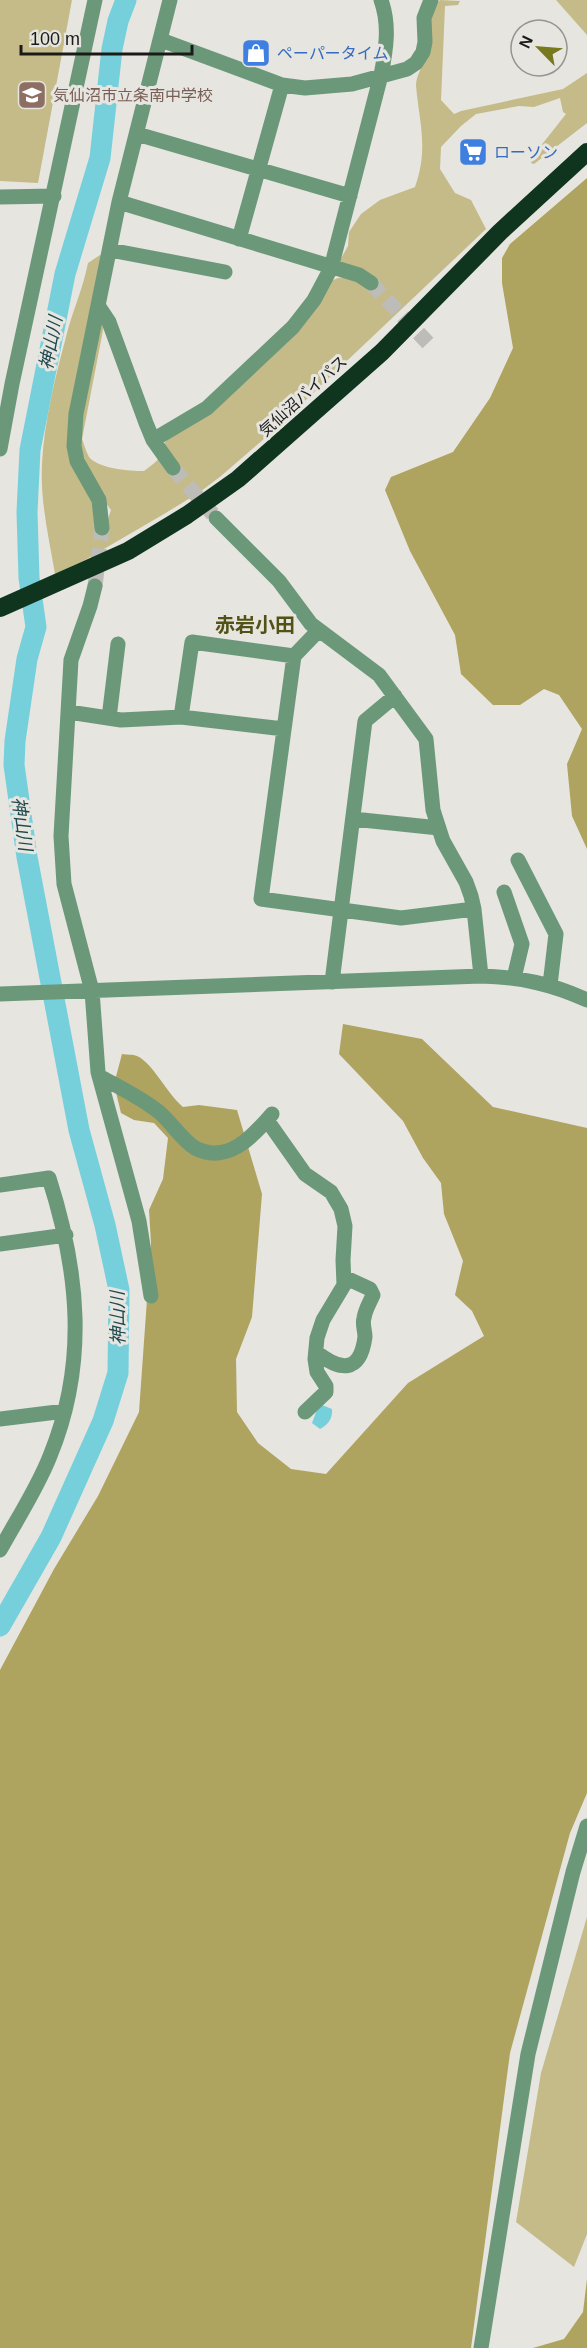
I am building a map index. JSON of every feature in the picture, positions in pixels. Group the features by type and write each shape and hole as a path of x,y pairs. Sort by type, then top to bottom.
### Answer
{"highway":[{"name":"気仙沼バイパス","path":"0,608 128,551 187,515 238,479 382,352 500,232 587,152"}],"street":[{"path":"0,448 6,384 54,196 94,0"},
{"path":"102,528 99,500 77,460 74,446 76,414 119,202 170,0"},
{"path":"153,440 207,408 293,327 314,300 331,268 381,75 387,43 381,0"},
{"path":"161,40 282,85 305,88 352,84 406,69 416,63 423,52 424,18 431,0"},
{"path":"238,239 282,85"},
{"path":"137,134 350,196"},
{"path":"0,197 54,196"},
{"path":"119,202 359,275 370,283"},
{"path":"110,250 225,272"},
{"path":"99,307 109,322 153,440 173,468"},
{"path":"216,518 279,581 311,624 370,666 426,739 431,793 439,828 443,841 466,882 474,909 481,976"},
{"path":"95,586 71,660 61,836 64,884 70,913 87,967 99,1076 139,1221 151,1296"},
{"path":"319,630 294,656 261,899 401,918 474,909"},
{"path":"181,717 192,642 294,656"},
{"path":"109,718 118,644"},
{"path":"332,982 364,721 395,696"},
{"path":"69,712 121,720 181,717 284,729"},
{"path":"353,819 439,828"},
{"path":"518,860 556,934 550,984"},
{"path":"504,892 522,944 514,978"},
{"path":"0,994 481,976 514,978 550,984 587,1000"},
{"path":"99,1076 159,1112 196,1148 210,1152 228,1152 240,1147 270,1117 292,1160 305,1174 331,1192 341,1209 345,1226 344,1285 323,1320 317,1338 317,1372 326,1386 326,1392 305,1412"},
{"path":"0,1185 49,1178 66,1235 75,1312 73,1376 65,1411 50,1458 0,1550"},
{"path":"0,1244 66,1235"},
{"path":"316,1352 340,1367 351,1364 361,1354 365,1334 363,1319 373,1295 370,1289 344,1277"},
{"path":"0,1419 65,1411"},
{"path":"481,2348 528,2054 573,1872 587,1826"}],"shaded area":[{"name":"気仙沼市立条南中学校","path":"0,0 72,0 38,183 0,181"},
{"path":"440,0 460,1 458,5 445,6 441,100 454,114 563,89 587,73 587,123 534,164 531,163 532,157 566,114 563,112 560,98 534,107 519,106 476,114 461,126 441,147 440,169 455,193 471,200 486,229 273,431 221,476 164,514 85,560 55,574 42,492 43,448 58,368 88,263 100,255 107,257 70,437 107,522 111,510 103,499 77,443 98,321 104,325 82,439 89,457 94,461 115,469 144,471 161,455 165,442 331,281 352,277 339,262 348,246 349,232 361,214 380,200 415,187 422,147 416,82 423,62 429,21"},
{"path":"556,0 587,0 587,35"},
{"path":"587,178 587,849 572,816 567,764 582,729 559,695 544,689 520,705 493,705 461,674 455,635 410,551 385,490 391,477 453,452 490,398 513,348 502,283 502,258 510,244"},
{"path":"343,1024 422,1039 493,1107 587,1128 587,1793 570,1833 510,2053 471,2348 0,2348 0,1670 54,1569 98,1496 139,1412 151,1243 149,1210 163,1179 168,1138 154,1123 134,1120 121,1113 114,1084 122,1054 135,1055 149,1065 183,1107 199,1105 237,1110 262,1194 252,1317 236,1359 237,1412 258,1443 291,1469 326,1474 408,1383 484,1336 472,1311 455,1295 463,1261 444,1214 441,1183 423,1158 403,1121 339,1054"},
{"path":"587,1917 587,2234 574,2267 516,2222 541,2073"},
{"path":"587,2279 587,2348 533,2348 564,2339 583,2312"}],"water":[{"path":"322,1405 332,1409 332,1415 320,1429 312,1423 318,1407"}],"waterway":[{"name":"神山川","path":"0,1626 51,1537 103,1421 118,1373 119,1290 105,1225 79,1130 27,857 14,765 15,741 27,659 36,627 29,578 27,512 30,450 65,274 100,158 112,49 118,21 126,0"}],"tunnel":[{"path":"371,283 428,343"},
{"path":"173,468 216,518"},
{"path":"95,586 102,528"}],"place":[{"name":"ペーパータイム","path":"256,53"},
{"name":"気仙沼市立条南中学校","path":"32,95"},
{"name":"ローソン","path":"473,152"}],"district":[{"name":"赤岩小田","path":"255,625"}]}
